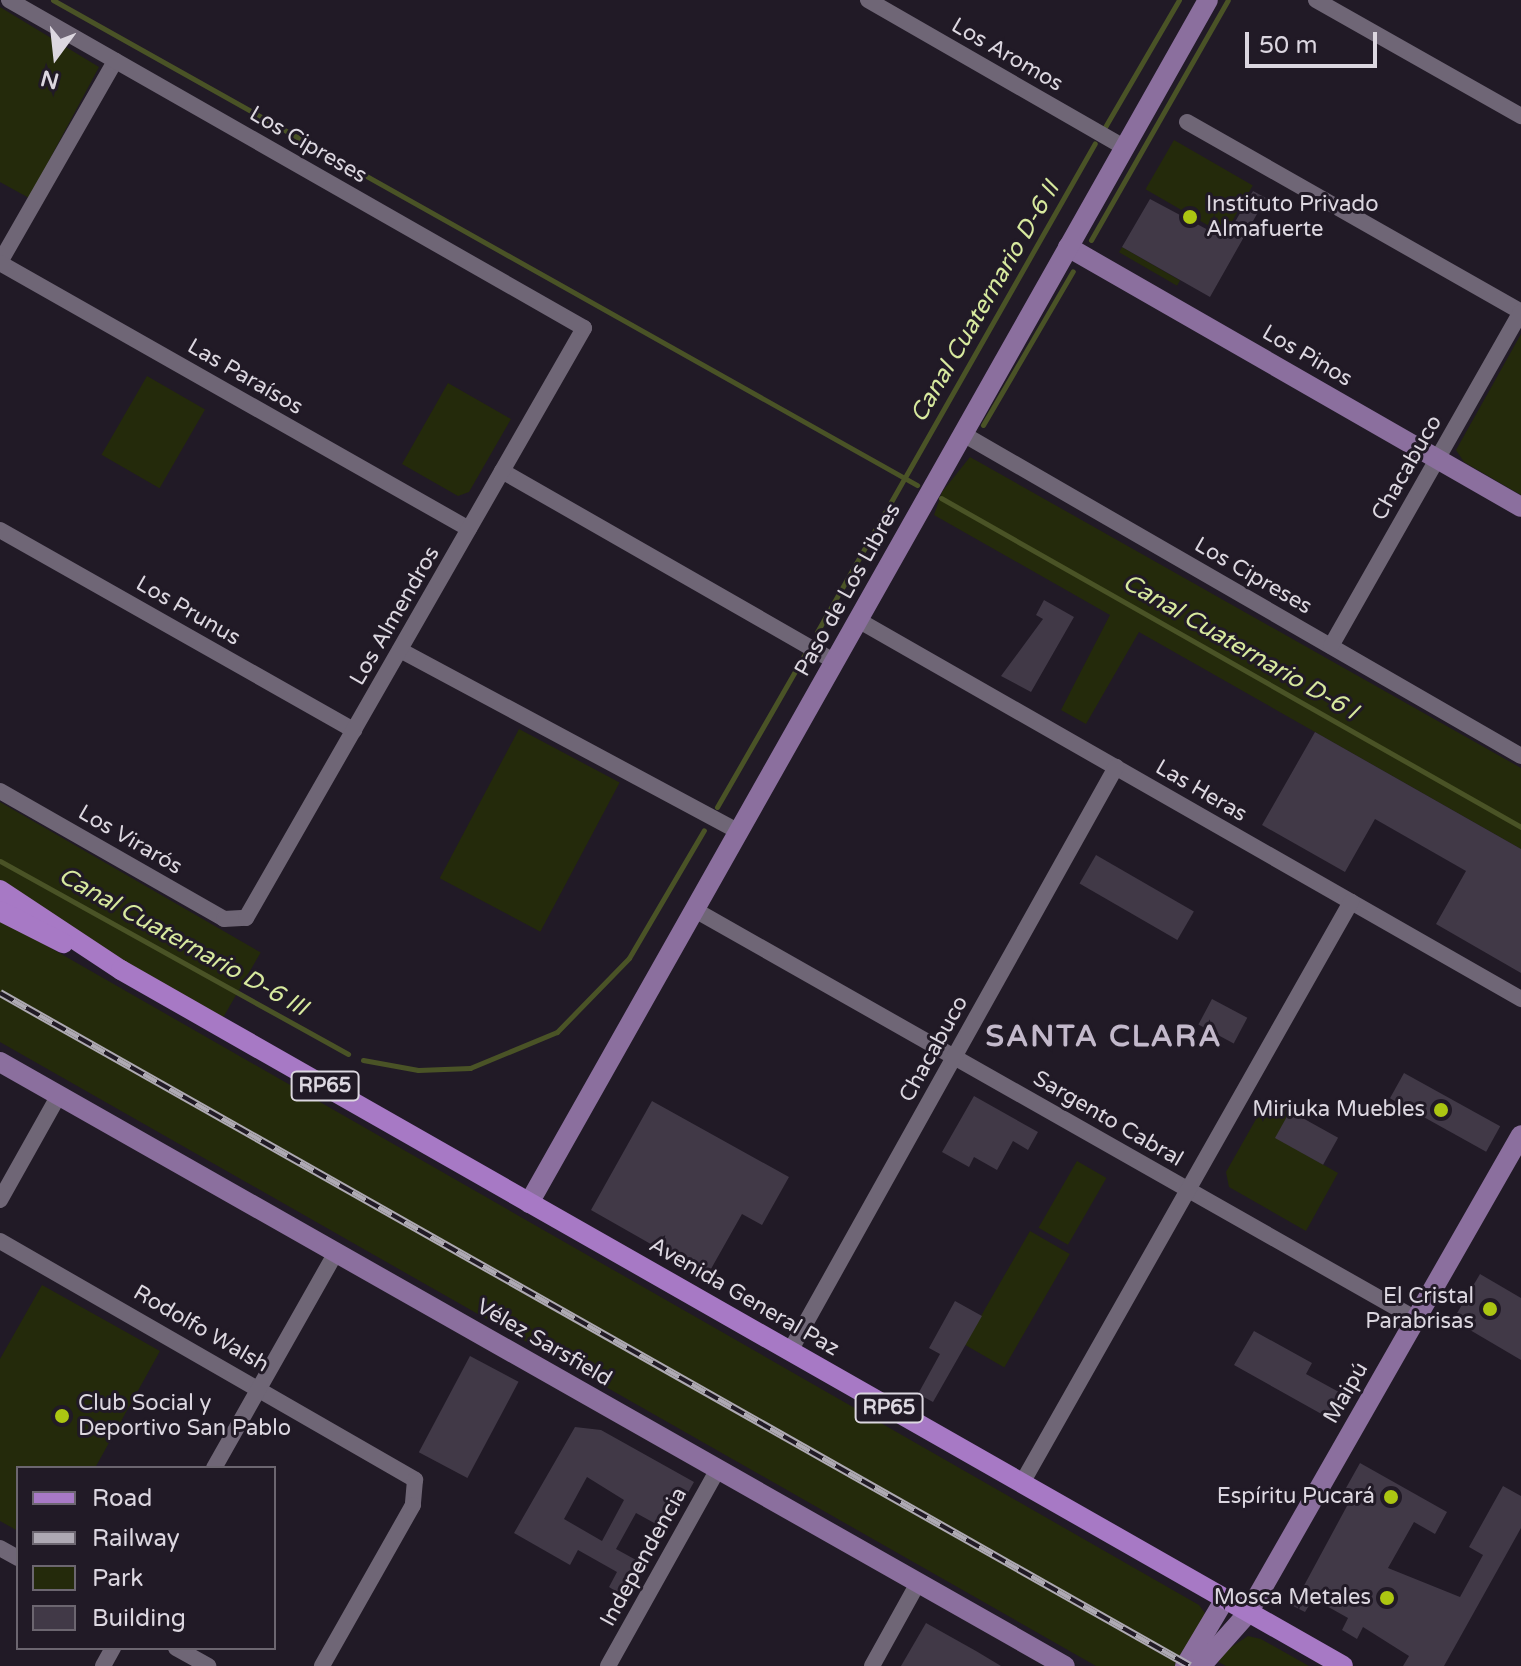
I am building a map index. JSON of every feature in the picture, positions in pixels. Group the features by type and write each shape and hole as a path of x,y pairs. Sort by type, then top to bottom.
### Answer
{"main road":[{"name":"Avenida General Paz","path":"0,890 121,970"},
{"name":"Avenida General Paz","path":"0,911 121,970 1343,1666"}],"street":[{"name":"Los Cipreses","path":"9,0 584,328"},
{"name":"Los Aromos","path":"868,0 1125,148"},
{"name":"Paso de Los Libres","path":"529,1203 1208,0"},
{"path":"1316,0 1521,116"},
{"path":"0,262 115,61"},
{"path":"1187,122 1521,312"},
{"name":"Los Pinos","path":"1068,247 1521,507"},
{"name":"Las Paraísos","path":"0,262 469,529"},
{"name":"Chacabuco","path":"1331,646 1521,312"},
{"name":"Los Almendros","path":"239,922 354,730 584,328"},
{"name":"Los Cipreses","path":"963,434 1521,756"},
{"path":"502,471 835,662"},
{"name":"Los Prunus","path":"0,530 354,730"},
{"name":"Las Heras","path":"858,620 1521,999"},
{"path":"400,650 739,832"},
{"name":"Chacabuco","path":"790,1351 1116,767"},
{"name":"Los Virarós","path":"0,791 239,922"},
{"path":"1022,1483 1351,902"},
{"name":"Sargento Cabral","path":"695,910 1416,1319"},
{"name":"Vélez Sarsfield","path":"0,1062 1065,1666"},
{"path":"0,1200 59,1095"},
{"name":"Maipú","path":"1201,1666 1248,1613 1521,1135"},
{"name":"Rodolfo Walsh","path":"0,1241 406,1471 417,1486 413,1505 322,1666"},
{"path":"215,1466 336,1252"},
{"name":"Independencia","path":"608,1666 718,1469"},
{"path":"872,1666 918,1583"},
{"path":"1185,1666 1225,1599"},
{"path":"180,1650 208,1666"}],"green space":[{"path":"0,7 99,67 29,198 0,182"},
{"path":"1174,140 1253,186 1224,235 1146,189"},
{"path":"1122,247 1180,280 1177,286 1119,252"},
{"path":"1521,334 1521,495 1464,462 1456,450"},
{"path":"147,376 205,410 160,488 102,455"},
{"path":"448,383 511,419 469,492 458,496 402,464"},
{"path":"970,457 1521,768 1521,849 1139,632 1086,724 1061,710 1110,615 934,515 942,492"},
{"path":"519,729 620,783 540,932 440,878"},
{"path":"0,802 261,952 221,1022 0,894"},
{"path":"0,919 1199,1605 1205,1613 1177,1666 1096,1666 0,1042"},
{"path":"1268,1098 1290,1111 1276,1138 1338,1173 1306,1231 1229,1187 1226,1172"},
{"path":"1077,1161 1106,1178 1068,1245 1038,1228"},
{"path":"1030,1231 1070,1254 1004,1367 964,1344"},
{"name":"Club Social y Deportivo San Pablo","path":"42,1285 160,1351 96,1466 16,1466 16,1530 0,1521 0,1359"},
{"path":"1248,1636 1261,1639 1309,1666 1226,1666 1213,1659"}],"building":[{"path":"1253,191 1266,198 1210,297 1122,247 1150,199 1225,239"},
{"path":"1044,600 1074,617 1031,692 1001,676 1043,619 1036,615"},
{"path":"1315,732 1521,849 1521,973 1436,924 1466,871 1375,819 1345,872 1262,825"},
{"path":"1096,855 1194,912 1177,940 1080,884"},
{"path":"1212,999 1247,1018 1234,1043 1198,1025"},
{"name":"Miriuka Muebles","path":"1404,1073 1500,1126 1486,1152 1390,1098"},
{"path":"974,1096 1038,1132 1028,1150 1013,1141 997,1170 974,1157 969,1167 942,1152"},
{"path":"652,1101 789,1177 762,1225 742,1214 707,1276 591,1210"},
{"path":"1290,1111 1338,1138 1323,1165 1275,1138"},
{"name":"El Cristal Parabrisas","path":"1480,1274 1521,1298 1521,1360 1453,1320"},
{"path":"955,1301 982,1316 933,1402 918,1394 940,1354 929,1348"},
{"path":"1254,1331 1312,1363 1306,1374 1348,1397 1334,1421 1234,1365"},
{"path":"470,1356 519,1382 467,1478 419,1452"},
{"path":"575,1427 601,1430 694,1482 667,1530 636,1513 616,1549 647,1566 628,1599 609,1587 617,1572 578,1550 570,1565 514,1533","holes":["587,1477 624,1500 602,1541 564,1519"]},
{"path":"1360,1463 1447,1512 1435,1534 1414,1522 1388,1568 1460,1597 1483,1555 1469,1547 1503,1486 1521,1496 1521,1528 1444,1666 1403,1666 1409,1656 1363,1627 1357,1639 1342,1630 1348,1618 1332,1609 1313,1599 1305,1612 1293,1606 1354,1493 1346,1488"},
{"path":"926,1623 976,1651 1001,1666 901,1666"}],"waterway":[{"path":"53,0 917,485"},
{"name":"Canal Cuaternario D-6 II","path":"1105,127 1179,0"},
{"path":"1091,240 1228,0"},
{"name":"Canal Cuaternario D-6 II","path":"817,632 1095,143"},
{"path":"983,425 1073,271"},
{"name":"Canal Cuaternario D-6 I","path":"941,498 1521,827"},
{"name":"Canal Cuaternario D-6 III","path":"717,807 805,654"},
{"name":"Canal Cuaternario D-6 III","path":"363,1060 418,1070 470,1068 557,1032 629,958 704,830"},
{"name":"Canal Cuaternario D-6 III","path":"0,861 348,1054"}],"railway":[{"path":"0,993 1190,1666"}],"place":[{"name":"Instituto Privado Almafuerte","path":"1190,217"},
{"name":"Miriuka Muebles","path":"1441,1110"},
{"name":"El Cristal Parabrisas","path":"1490,1309"},
{"name":"Club Social y Deportivo San Pablo","path":"62,1416"},
{"name":"Espíritu Pucará","path":"1391,1497"},
{"name":"Mosca Metales","path":"1387,1598"}],"district":[{"name":"SANTA CLARA","path":"1104,1037"}]}
